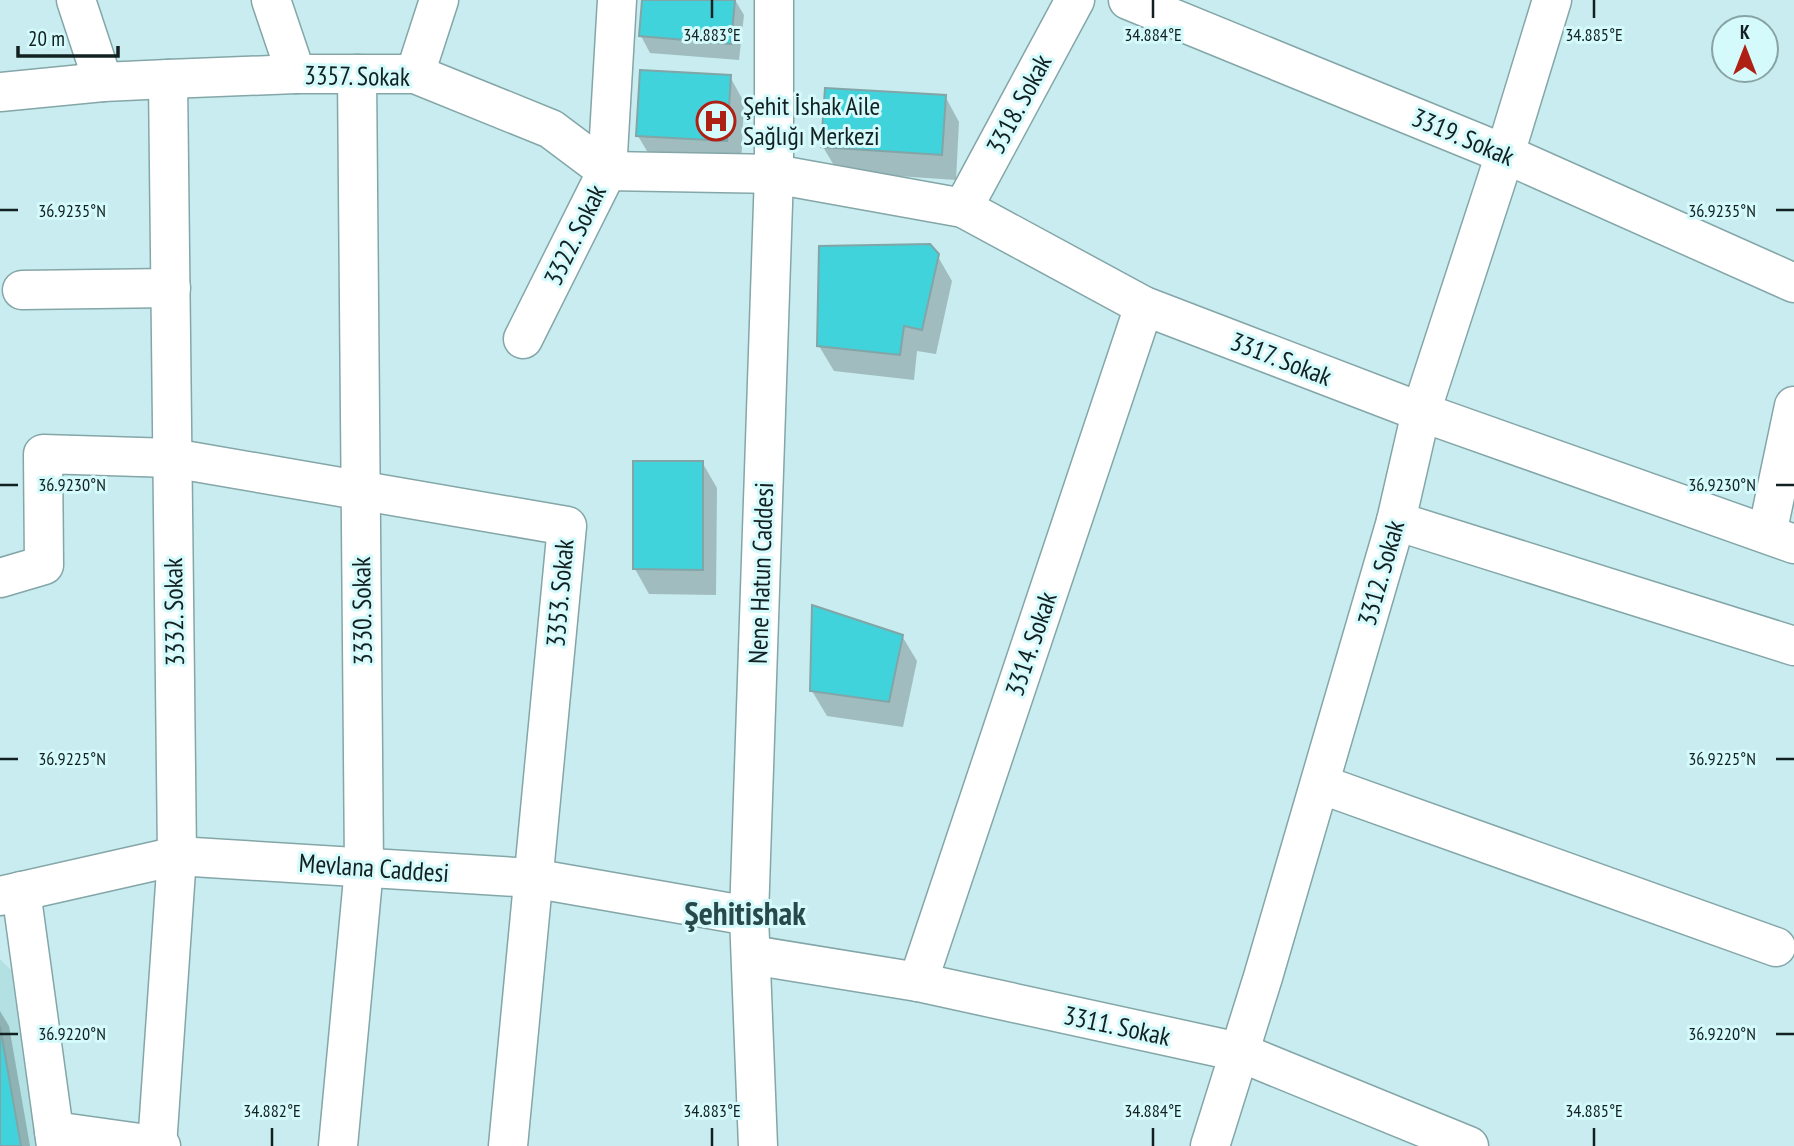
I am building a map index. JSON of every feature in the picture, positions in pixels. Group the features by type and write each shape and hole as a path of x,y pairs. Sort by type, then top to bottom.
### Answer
{"street":[{"path":"75,0 103,82"},
{"path":"271,0 296,74"},
{"path":"415,74 439,0"},
{"name":"3322. Sokak","path":"523,340 607,172 617,0"},
{"name":"Nene Hatun Caddesi","path":"758,1146 750,916 774,174 774,0"},
{"name":"3318. Sokak","path":"963,208 1075,0"},
{"name":"3319. Sokak","path":"1128,0 1505,155 1794,283"},
{"name":"3312. Sokak","path":"1210,1146 1320,785 1396,521 1421,412 1505,155 1552,0"},
{"name":"3357. Sokak","path":"0,92 168,79 296,74 415,74 551,129 607,172"},
{"name":"3330. Sokak","path":"338,1146 364,868 357,74"},
{"name":"3332. Sokak","path":"159,1146 177,856 168,79"},
{"path":"607,172 774,174"},
{"name":"3317. Sokak","path":"774,174 963,208 1144,306 1421,412 1780,539"},
{"path":"22,290 170,288"},
{"name":"3314. Sokak","path":"918,982 1144,306"},
{"path":"1780,539 1794,406"},
{"name":"3353. Sokak","path":"0,578 44,565 43,454 172,458 567,526 508,1146"},
{"path":"1396,521 1794,646"},
{"path":"1320,785 1776,947"},
{"name":"Mevlana Caddesi","path":"11,894 177,856 532,878 750,916"},
{"path":"11,894 55,1138 159,1146"},
{"name":"3311. Sokak","path":"752,955 918,982 1239,1052 1469,1146"}],"shaded area":[{"path":"0,959 11,970 36,1146 0,1146"}],"building":[{"path":"642,0 735,0 731,44 639,36"},
{"path":"640,70 731,75 727,141 636,136"},
{"path":"825,88 946,95 942,155 821,147"},
{"path":"930,244 939,254 922,330 904,326 900,355 817,346 819,246"},
{"path":"633,461 703,461 703,570 633,569"},
{"path":"812,605 903,635 889,702 810,691"},
{"path":"0,1026 21,1146 0,1146"}],"place":[{"name":"Şehit İshak Aile Sağlığı Merkezi","path":"716,121"}],"district":[{"name":"Şehitishak","path":"745,913"}]}
